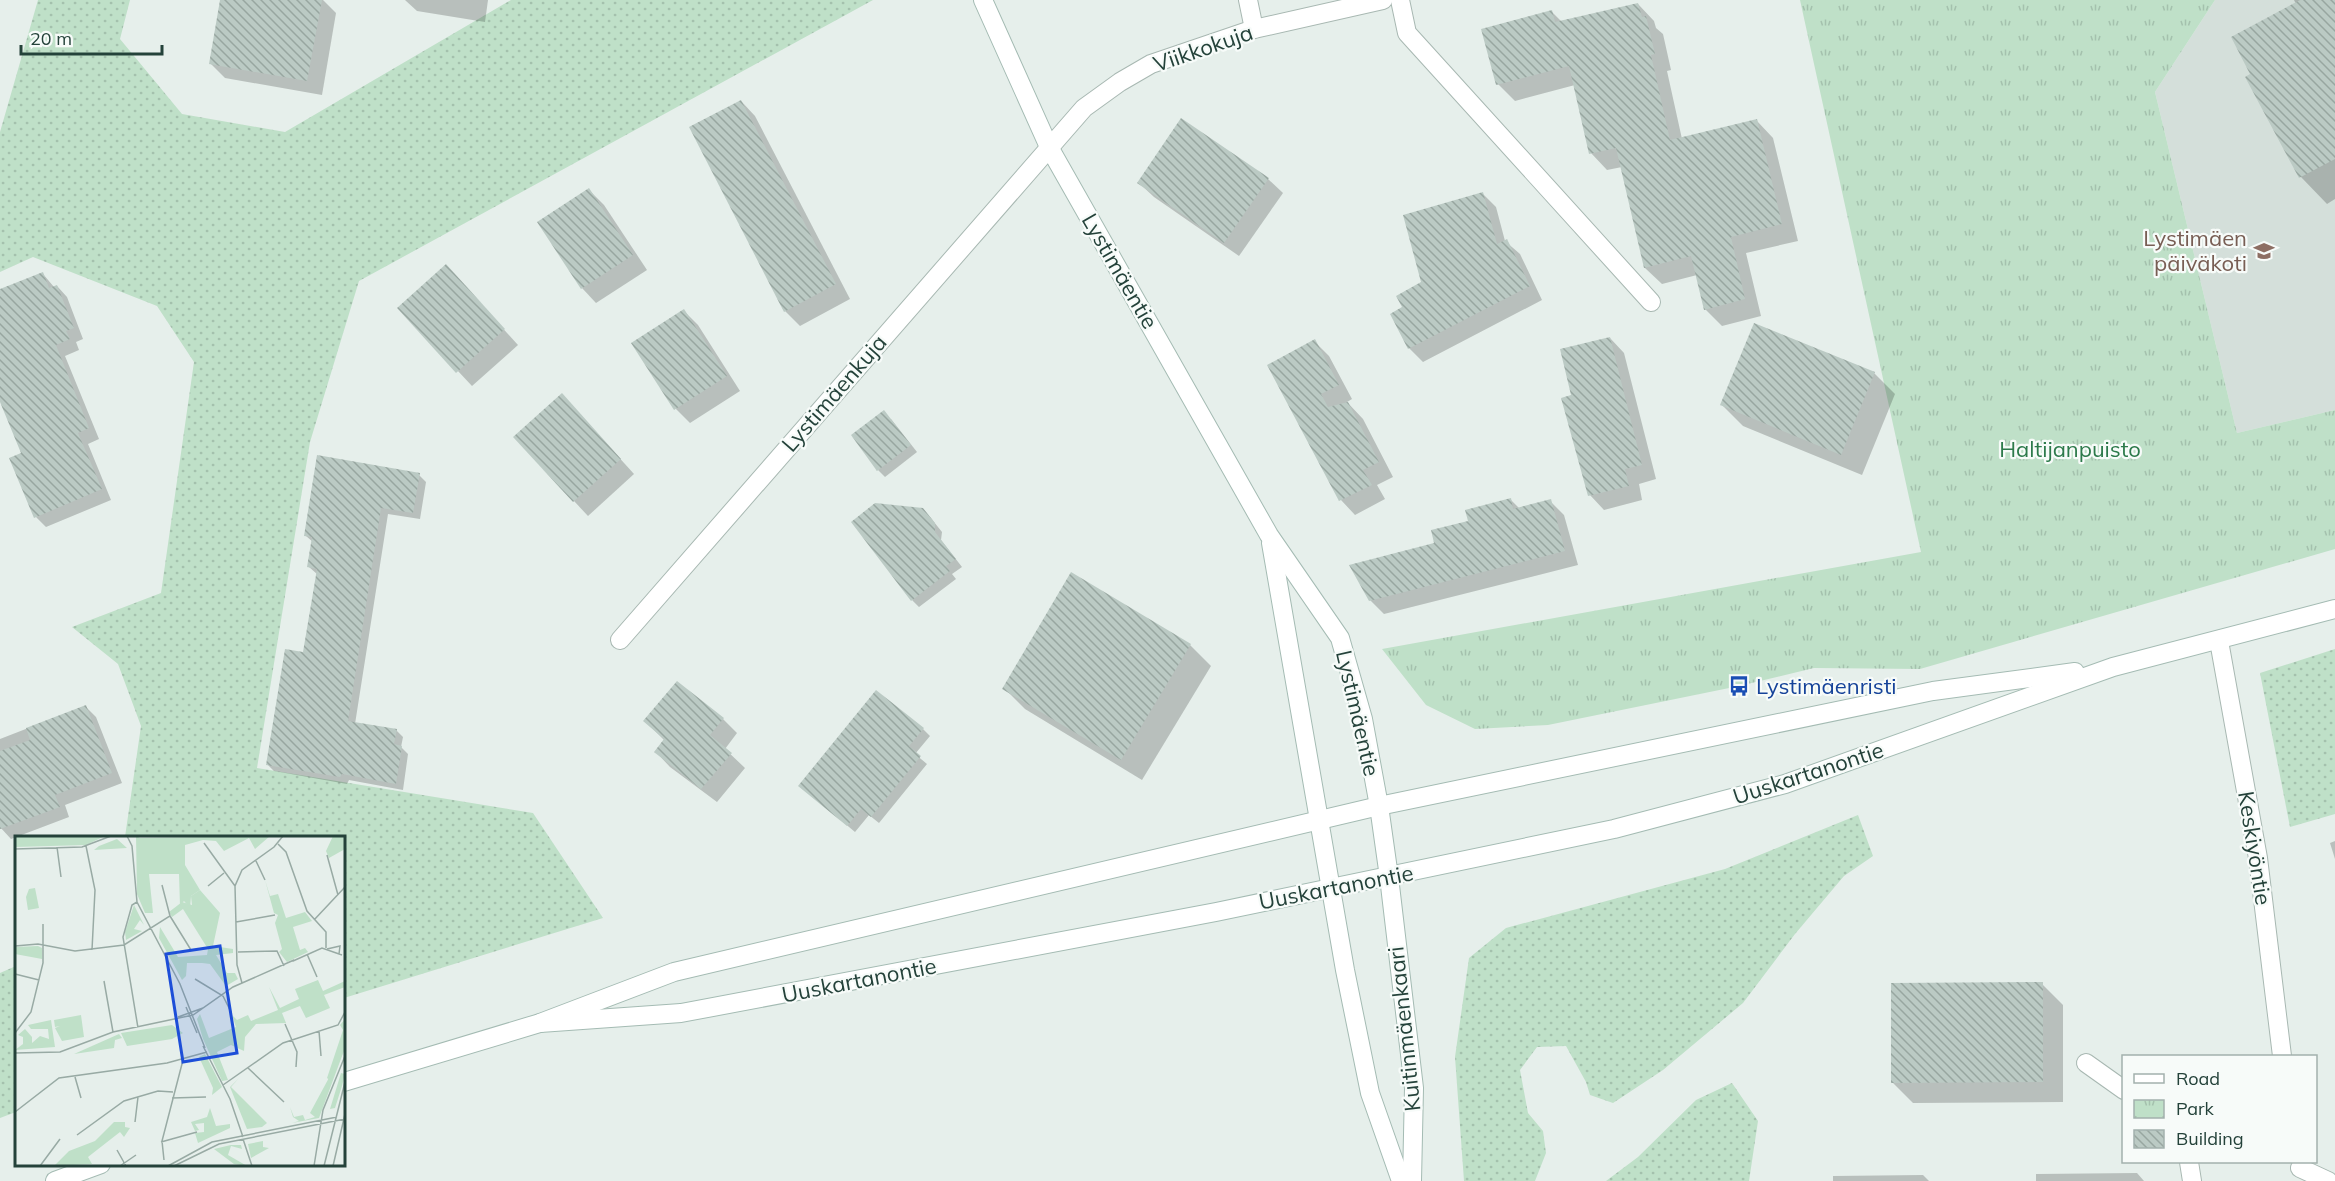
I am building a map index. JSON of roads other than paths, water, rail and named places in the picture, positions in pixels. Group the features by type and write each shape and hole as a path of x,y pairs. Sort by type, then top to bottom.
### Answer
{"main road":[{"name":"Lystimäentie","path":"983,0 1049,147 1269,535 1340,638 1363,719 1389,877"},
{"path":"1248,0 1254,30"},
{"name":"Viikkokuja","path":"1049,147 1084,108 1120,82 1151,64 1254,30 1383,0"},
{"path":"1400,0 1407,33 1652,302"},
{"name":"Lystimäenkuja","path":"620,639 1049,147"},
{"name":"Lystimäentie","path":"1269,535 1331,889"},
{"name":"Uuskartanontie","path":"345,1082 540,1023 674,972 1379,806 1933,691 2112,667 2335,609"},
{"name":"Keskiyöntie","path":"2219,641 2258,858 2282,1055"},
{"name":"Uuskartanontie","path":"540,1023 681,1012 1216,912 1614,829 1785,784 2112,667"},
{"name":"Kuitinmäenkaari","path":"1389,877 1414,1088 1412,1181"},
{"name":"Kuitinmäenkaari","path":"1331,889 1370,1093 1401,1181"},
{"path":"2086,1063 2122,1089"},
{"path":"2189,1163 2192,1181"},
{"path":"55,1181 96,1166"},
{"path":"2300,1170 2328,1181"}],"place":[{"name":"Lystimäen päiväkoti","path":"2264,251"},
{"name":"Lystimäenristi","path":"1739,686"}],"park label":[{"name":"Haltijanpuisto","path":"2070,449"}]}
